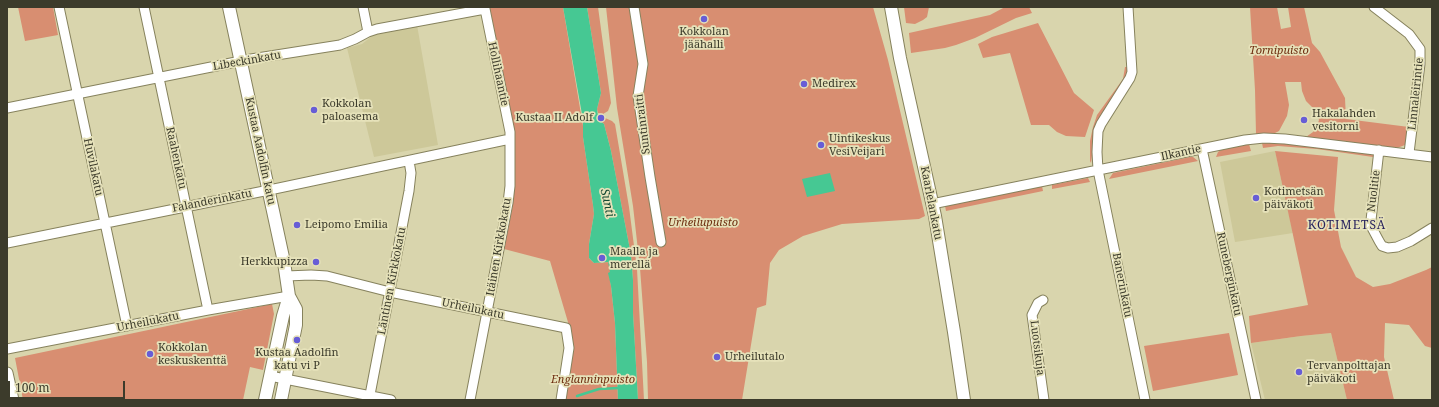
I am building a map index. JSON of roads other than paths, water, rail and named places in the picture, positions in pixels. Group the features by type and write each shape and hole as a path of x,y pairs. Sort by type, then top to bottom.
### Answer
{"main road":[{"name":"Kustaa Aadolfin katu","path":"229,7 289,296 296,309 296,319 281,400"},
{"name":"Kaarlelankatu","path":"891,7 900,58 932,204 964,400"},
{"name":"Kustaa Aadolfin katu","path":"265,400 283,316 289,296"}],"street":[{"name":"Huvilakatu","path":"59,7 127,326"},
{"name":"Raahenkatu","path":"144,7 208,310"},
{"path":"363,7 368,32"},
{"name":"Suntinraitti","path":"634,7 643,64 638,96 661,242"},
{"path":"1098,170 1098,131 1104,117 1124,90 1132,72 1128,7"},
{"name":"Linnaleirintie","path":"1374,7 1409,34 1420,49 1420,64 1409,153"},
{"name":"Libeckinkatu","path":"7,108 241,62 340,45 355,40 368,32 377,29 485,9"},
{"name":"Hollihaantie","path":"485,9 510,139"},
{"name":"Ilkantie","path":"932,204 1245,140 1264,138 1409,153 1432,157"},
{"name":"Falanderinkatu","path":"7,243 510,139"},
{"name":"Itäinen Kirkkokatu","path":"470,400 508,204 510,139"},
{"name":"Runeberginkatu","path":"1202,149 1256,400"},
{"name":"Nuolitie","path":"1379,150 1371,220 1372,226 1382,246 1388,248 1397,247 1411,241 1432,228"},
{"name":"Läntinen Kirkkokatu","path":"370,398 409,191 411,172 409,161"},
{"name":"Banerinkatu","path":"1098,170 1145,400"},
{"name":"Urheilukatu","path":"286,276 327,276 390,292 566,328 570,348 561,400"},
{"name":"Urheilukatu","path":"7,349 208,310 289,296"},
{"name":"Luotsikuja","path":"1043,300 1038,303 1032,315 1044,400"},
{"path":"7,373 13,400"},
{"path":"270,376 370,398 391,400"}],"water":[{"name":"Sunti","path":"563,7 587,7 601,93 597,109 598,116 599,120 604,124 611,151 631,255 638,400 618,400 615,323 608,273 610,272 608,262 594,263 589,258 589,244 594,214 583,137 583,120"},
{"path":"830,173 835,191 807,197 802,179"}],"waterway":[{"path":"577,396 599,389 619,388"}],"place":[{"name":"Kokkolan jäähalli","path":"704,19"},
{"name":"Medirex","path":"804,84"},
{"name":"Kokkolan paloasema","path":"314,110"},
{"name":"Kustaa II Adolf","path":"601,118"},
{"name":"Hakalahden vesitorni","path":"1304,120"},
{"name":"Uintikeskus VesiVeijari","path":"821,145"},
{"name":"Kotimetsän päiväkoti","path":"1256,198"},
{"name":"Leipomo Emilia","path":"297,225"},
{"name":"Maalla ja merellä","path":"602,258"},
{"name":"Herkkupizza","path":"316,262"},
{"name":"Kustaa Aadolfin katu vi P","path":"297,340"},
{"name":"Kokkolan keskuskenttä","path":"150,354"},
{"name":"Urheilutalo","path":"717,357"},
{"name":"Tervanpolttajan päiväkoti","path":"1299,372"}],"district":[{"name":"KOTIMETSÄ","path":"1347,226"}],"park label":[{"name":"Tornipuisto","path":"1279,51"},
{"name":"Urheilupuisto","path":"703,223"},
{"name":"Englanninpuisto","path":"593,380"}]}
